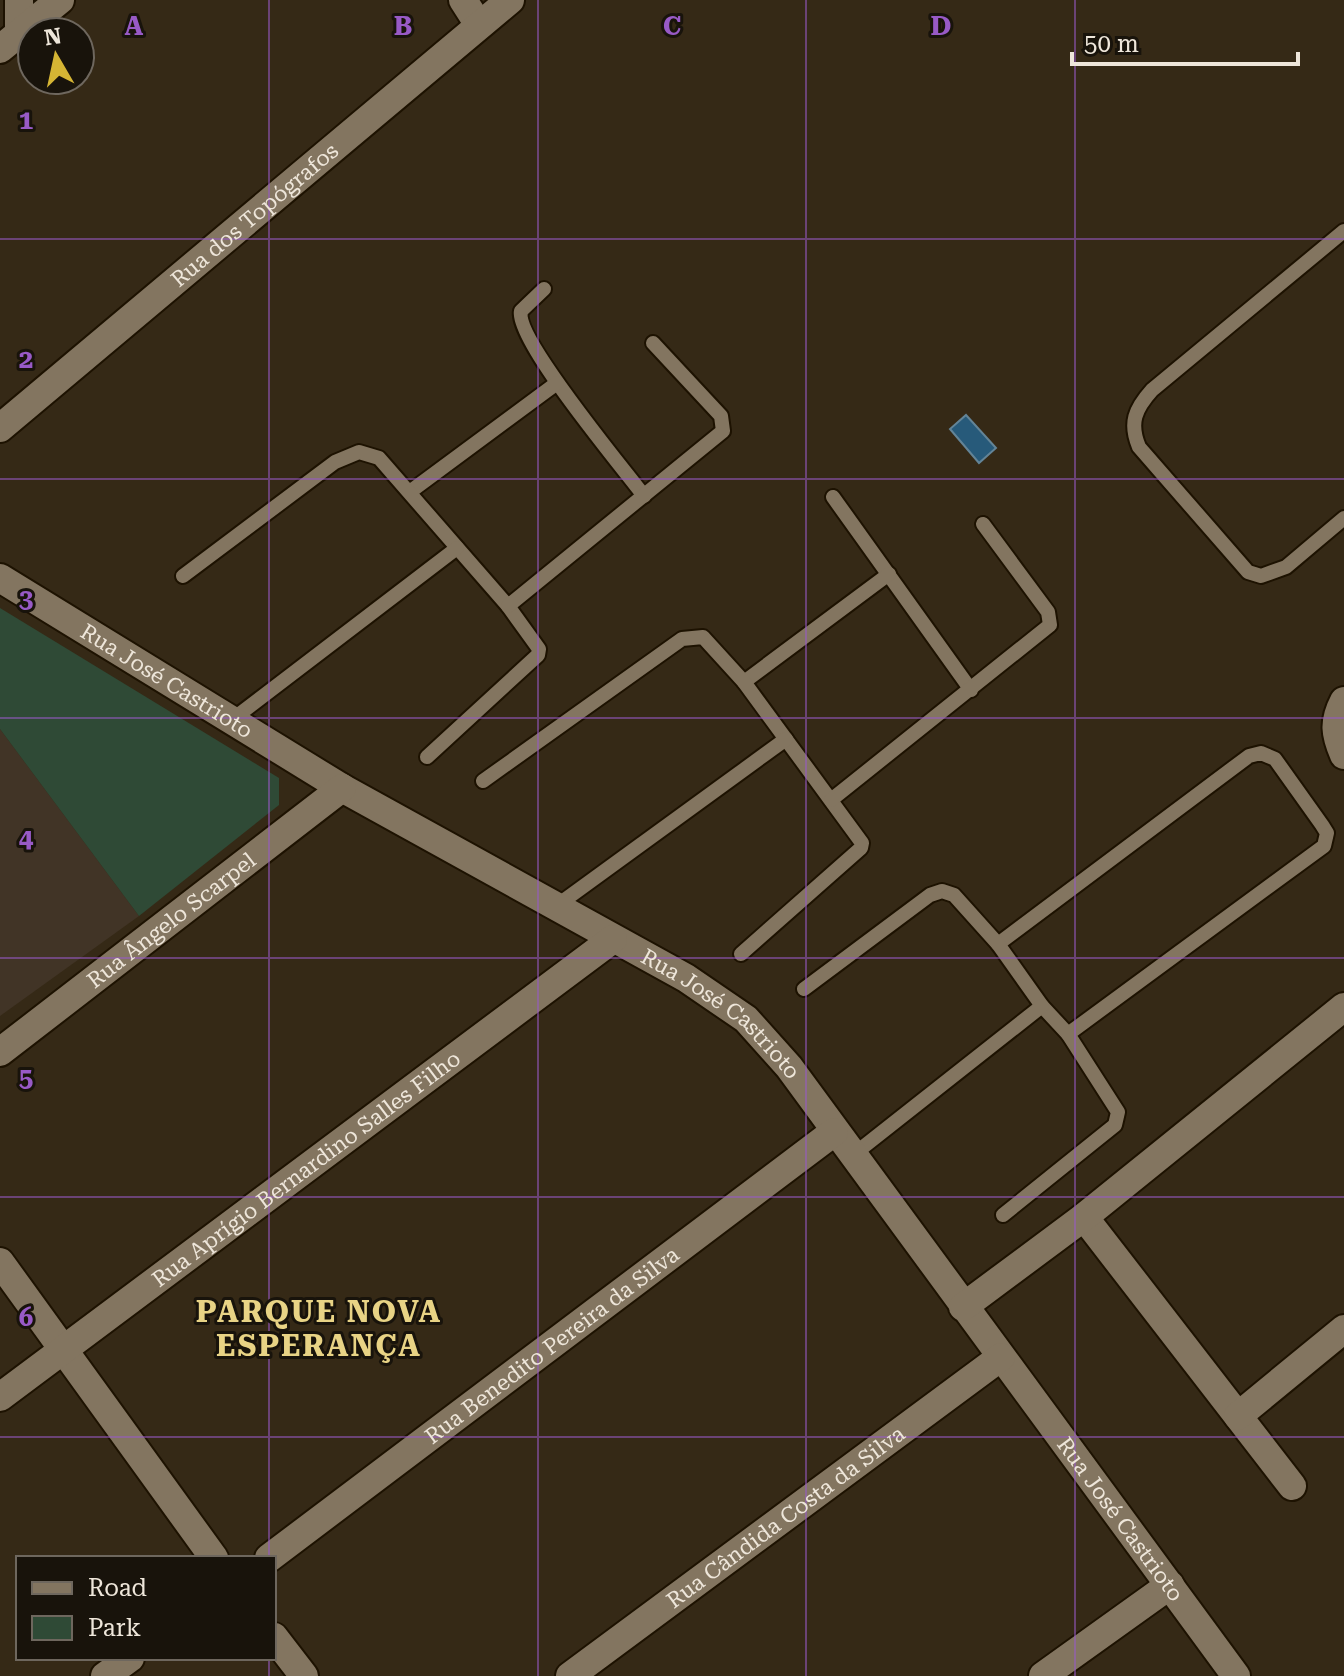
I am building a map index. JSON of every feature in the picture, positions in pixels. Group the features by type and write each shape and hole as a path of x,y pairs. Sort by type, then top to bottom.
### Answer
{"street":[{"path":"9,42 19,0"},
{"path":"9,42 60,0"},
{"path":"463,0 479,25"},
{"name":"Rua dos Topógrafos","path":"0,428 510,0"},
{"name":"Rua José Castrioto","path":"0,578 342,788 686,978 746,1019 789,1067 1236,1676"},
{"path":"1344,701 1335,719 1335,735 1344,755"},
{"name":"Rua Ângelo Scarpel","path":"0,1052 342,788"},
{"name":"Rua Aprígio Bernardino Salles Filho","path":"0,1397 613,939"},
{"path":"963,1307 1084,1217 1344,1007"},
{"name":"Rua Benedito Pereira da Silva","path":"272,1556 834,1132"},
{"path":"1084,1217 1292,1486"},
{"path":"0,1262 213,1556"},
{"path":"1238,1416 1344,1329"},
{"name":"Rua Cândida Costa da Silva","path":"570,1676 1001,1357"},
{"path":"1043,1676 1170,1585"},
{"path":"276,1640 304,1676"},
{"path":"105,1676 127,1660"}],"lane":[{"path":"1344,231 1152,390 1140,404 1133,422 1139,447 1248,572 1261,576 1286,567 1344,518"},
{"path":"544,289 521,311 519,319 557,383 644,496"},
{"path":"508,606 724,427 721,416 653,343"},
{"path":"411,491 557,383"},
{"path":"183,576 349,455 368,453 379,458 411,491 537,642 538,655 427,757"},
{"path":"833,497 971,690"},
{"path":"831,800 1046,630 1051,621 1048,612 983,524"},
{"path":"233,719 457,548"},
{"path":"744,682 889,574"},
{"path":"483,781 689,635 709,641 744,682 861,838 861,848 741,954"},
{"path":"555,908 786,739"},
{"path":"998,944 1249,756 1261,753 1275,759 1327,833 1324,846 1068,1034"},
{"path":"804,989 930,895 942,891 954,895 998,944 1042,1006 1068,1034 1113,1101 1118,1118 1115,1125 1003,1215"},
{"path":"853,1155 1042,1006"}],"shaded area":[{"path":"0,729 139,916 0,1016"}],"green space":[{"path":"0,608 279,778 279,805 139,916 0,729"}],"water":[{"path":"966,415 996,448 979,463 950,429"}],"district":[{"name":"PARQUE NOVA ESPERANÇA","path":"319,1328"}]}
